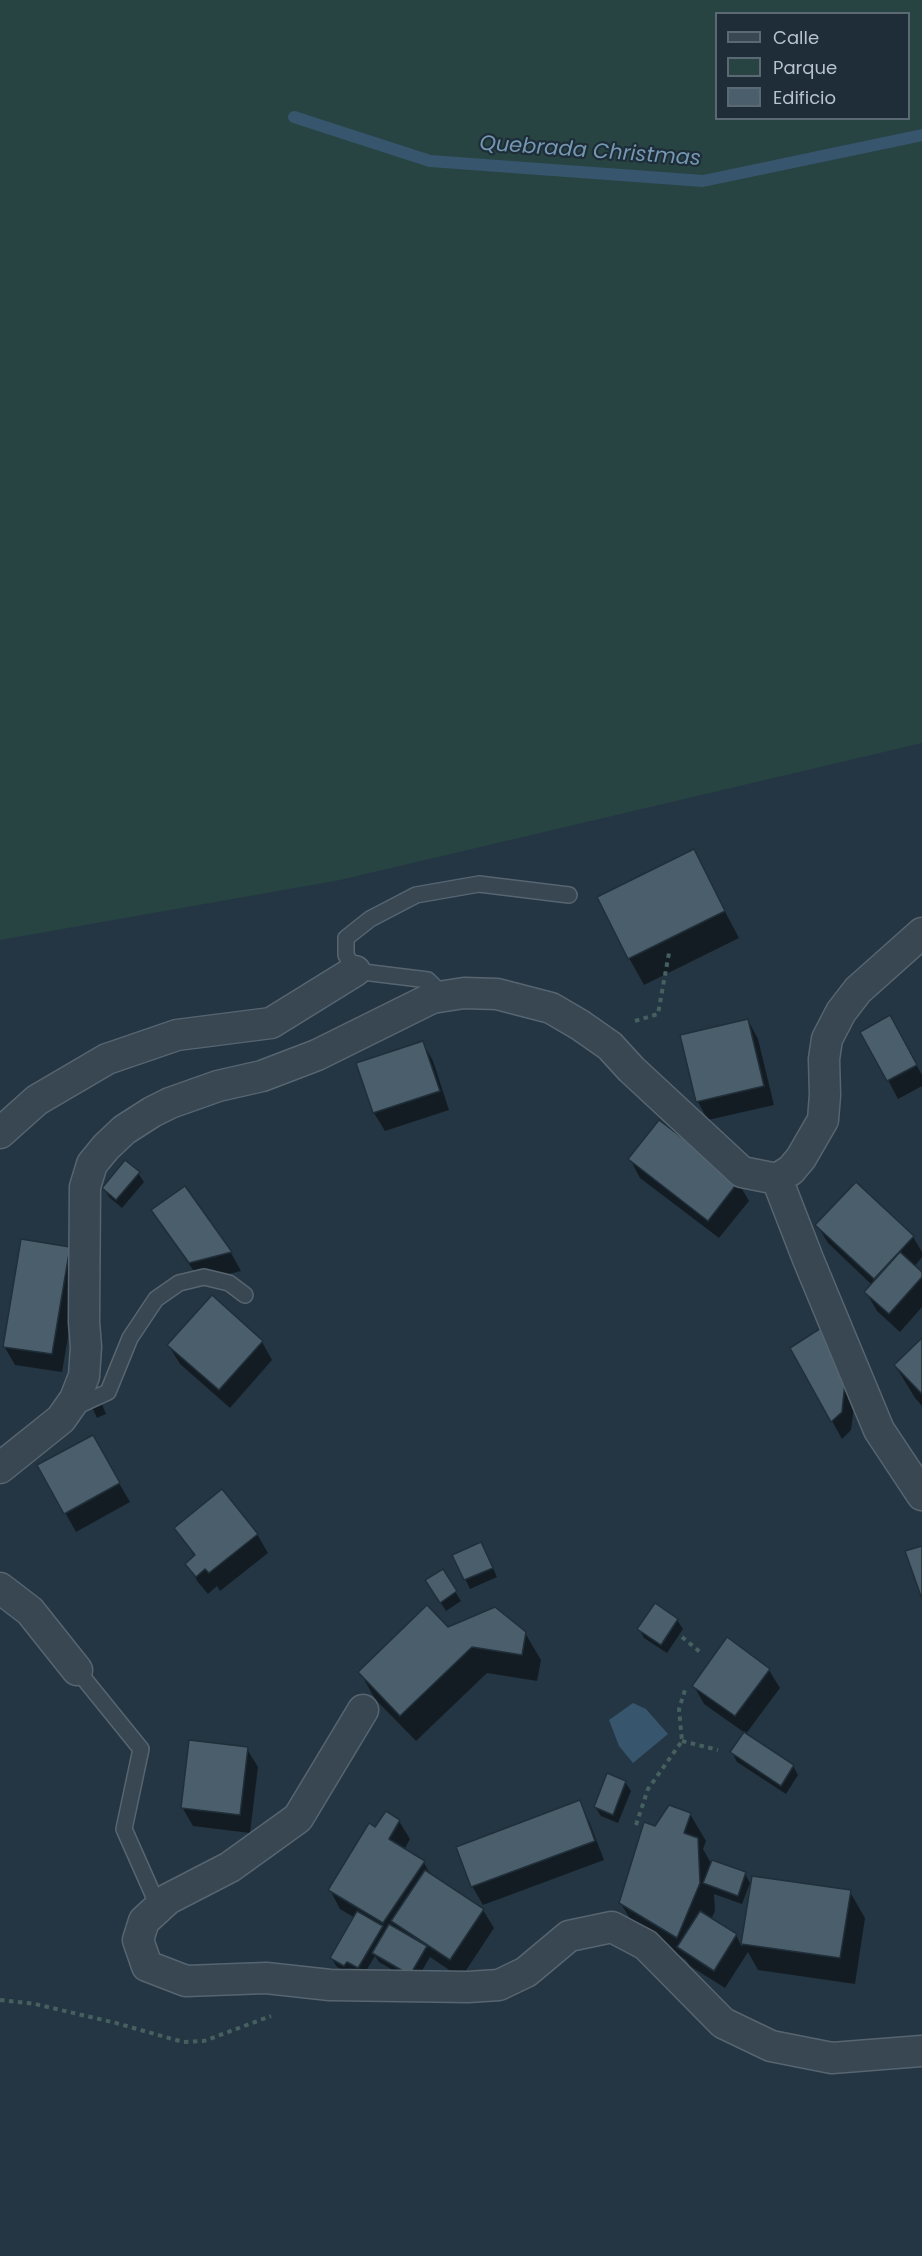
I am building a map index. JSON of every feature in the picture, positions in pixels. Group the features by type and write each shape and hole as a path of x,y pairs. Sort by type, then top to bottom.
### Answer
{"street":[{"path":"0,1468 61,1419 75,1399 84,1376 86,1347 84,1322 85,1187 92,1164 106,1146 124,1130 170,1103 218,1086 262,1076 317,1055 432,998 464,993 497,994 551,1008 610,1046 631,1070 742,1172 777,1179 791,1170 801,1158 823,1120 824,1059 827,1039 841,1012 858,990 922,933"},
{"path":"0,1133 37,1100 107,1059 177,1035 271,1023 355,971"},
{"path":"777,1179 879,1430 922,1495"},
{"path":"0,1588 30,1611 77,1670"},
{"path":"363,1710 298,1818 230,1867 168,1899 144,1921 138,1940 147,1966 186,1982 266,1978 330,1985 468,1987 499,1985 526,1972 569,1936 612,1927 646,1945 723,2023 771,2046 832,2058 922,2051"}],"lane":[{"path":"444,996 428,980 355,971 346,955 346,938 369,919 416,895 479,884 569,895"},
{"path":"67,1410 108,1392 130,1338 156,1299 179,1282 204,1277 230,1282 245,1295"},
{"path":"77,1670 141,1749 124,1829 159,1908"}],"path":[{"path":"631,1070 628,1023 658,1014 669,953"},
{"path":"682,1637 700,1652"},
{"path":"636,1825 648,1789 682,1741 679,1709 685,1690"},
{"path":"682,1741 718,1750"},
{"path":"0,2000 35,2004 183,2042 204,2041 276,2014"}],"green space":[{"path":"0,0 922,0 922,743 340,880 0,940"}],"water":[{"path":"633,1703 646,1709 668,1734 633,1763 619,1746 609,1720"}],"building":[{"path":"694,849 725,911 628,959 597,897"},
{"path":"890,1015 917,1065 887,1081 860,1032"},
{"path":"748,1019 764,1086 696,1102 680,1035"},
{"path":"423,1041 440,1091 373,1113 356,1063"},
{"path":"659,1120 739,1181 708,1221 628,1159"},
{"path":"125,1160 140,1172 116,1200 102,1188"},
{"path":"856,1182 914,1236 874,1279 815,1225"},
{"path":"185,1186 232,1252 189,1263 151,1210"},
{"path":"21,1239 70,1247 52,1354 3,1347"},
{"path":"900,1252 922,1272 922,1277 889,1314 864,1292"},
{"path":"212,1295 263,1341 219,1390 167,1345"},
{"path":"824,1326 846,1372 842,1412 831,1422 790,1348"},
{"path":"922,1338 922,1394 894,1365"},
{"path":"93,1435 120,1483 64,1514 37,1465"},
{"path":"222,1489 258,1534 209,1573 205,1569 196,1577 185,1564 195,1555 174,1528"},
{"path":"481,1542 493,1568 464,1580 452,1555"},
{"path":"922,1546 922,1599 905,1551"},
{"path":"443,1569 457,1591 440,1603 425,1580"},
{"path":"655,1603 678,1619 661,1645 637,1629"},
{"path":"427,1605 448,1627 495,1607 526,1632 522,1655 472,1647 400,1716 358,1672"},
{"path":"727,1637 770,1669 735,1716 692,1686"},
{"path":"744,1732 794,1765 781,1786 730,1752"},
{"path":"189,1740 248,1747 240,1815 181,1808"},
{"path":"607,1773 626,1781 613,1815 594,1807"},
{"path":"580,1800 595,1841 471,1887 456,1847"},
{"path":"669,1805 691,1813 684,1833 698,1838 700,1883 677,1938 619,1903 644,1822 655,1826"},
{"path":"386,1811 400,1820 389,1839 425,1861 383,1923 328,1890 369,1823 375,1827"},
{"path":"712,1860 746,1872 738,1896 703,1883"},
{"path":"425,1870 484,1909 450,1960 391,1921"},
{"path":"752,1876 851,1890 840,1958 741,1944"},
{"path":"357,1911 383,1926 358,1968 347,1962 344,1966 330,1958"},
{"path":"700,1911 737,1934 714,1971 677,1947"},
{"path":"389,1924 427,1946 410,1975 372,1953"}],"waterway":[{"name":"Quebrada Christmas","path":"294,117 430,161 703,181 922,135"}]}
